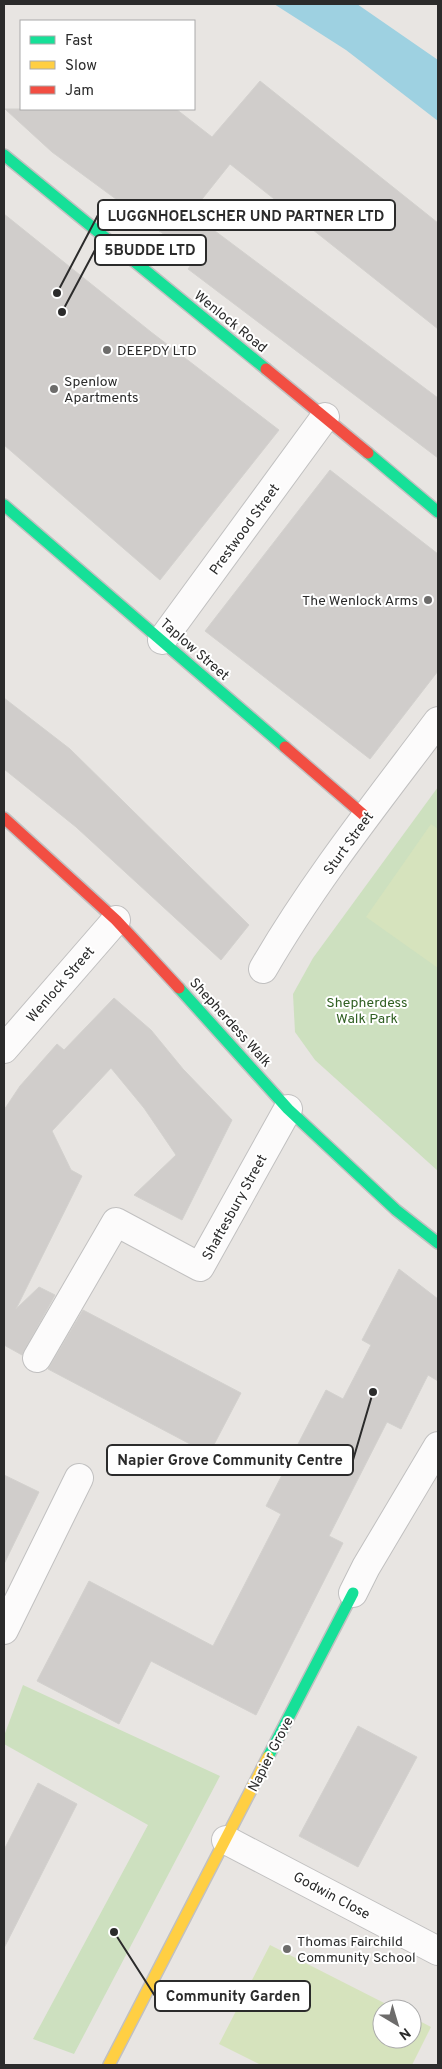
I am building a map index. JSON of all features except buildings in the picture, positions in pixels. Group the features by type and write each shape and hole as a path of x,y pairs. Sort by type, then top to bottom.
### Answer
{"street":[{"name":"Wenlock Road","path":"4,154 48,193 326,418 438,512"},
{"name":"Prestwood Street","path":"162,640 326,418"},
{"name":"Taplow Street","path":"4,505 366,817"},
{"name":"Sturt Street","path":"263,969 284,932 366,817 438,721"},
{"name":"Shepherdess Walk","path":"4,818 116,920 288,1109 396,1210 438,1243"},
{"name":"Wenlock Street","path":"4,1049 116,920"},
{"name":"Shaftesbury Street","path":"37,1358 116,1222 200,1267 288,1109"},
{"name":"Napier Grove","path":"109,2065 366,1567 438,1446"},
{"path":"4,1630 79,1478"},
{"name":"Godwin Close","path":"226,1840 438,1951"}],"green space":[{"name":"Shepherdess Walk Park","path":"438,787 438,1171 315,1060 295,1032 293,994 313,958"},
{"path":"431,824 438,829 438,968 366,917"},
{"path":"23,1685 220,1776 74,2054 33,2039 148,1825 4,1744 4,1736"},
{"path":"270,1945 376,1999 372,1999 372,2049 420,2049 412,2065 261,2065 219,2044"},
{"path":"422,2022 431,2027 422,2045"}],"water":[{"path":"274,4 357,4 438,60 438,121 346,50"}],"traffic: fast":[{"path":"4,155 266,369"},
{"path":"368,453 438,512"},
{"path":"4,505 285,747"},
{"path":"179,988 288,1109 396,1210 438,1243"},
{"path":"268,1757 353,1593"}],"traffic: slow":[{"path":"109,2065 268,1757"}],"traffic: jam":[{"path":"266,369 368,453"},
{"path":"285,747 366,817"},
{"path":"4,818 116,920 179,988"}],"place":[{"name":"LUGGNHOELSCHER UND PARTNER LTD","path":"57,293"},
{"name":"5BUDDE LTD","path":"62,312"},
{"name":"DEEPDY LTD","path":"107,350"},
{"name":"Spenlow Apartments","path":"54,389"},
{"name":"The Wenlock Arms","path":"428,600"},
{"name":"Napier Grove Community Centre","path":"373,1392"},
{"name":"Community Garden","path":"114,1932"},
{"name":"Thomas Fairchild Community School","path":"287,1949"}]}
